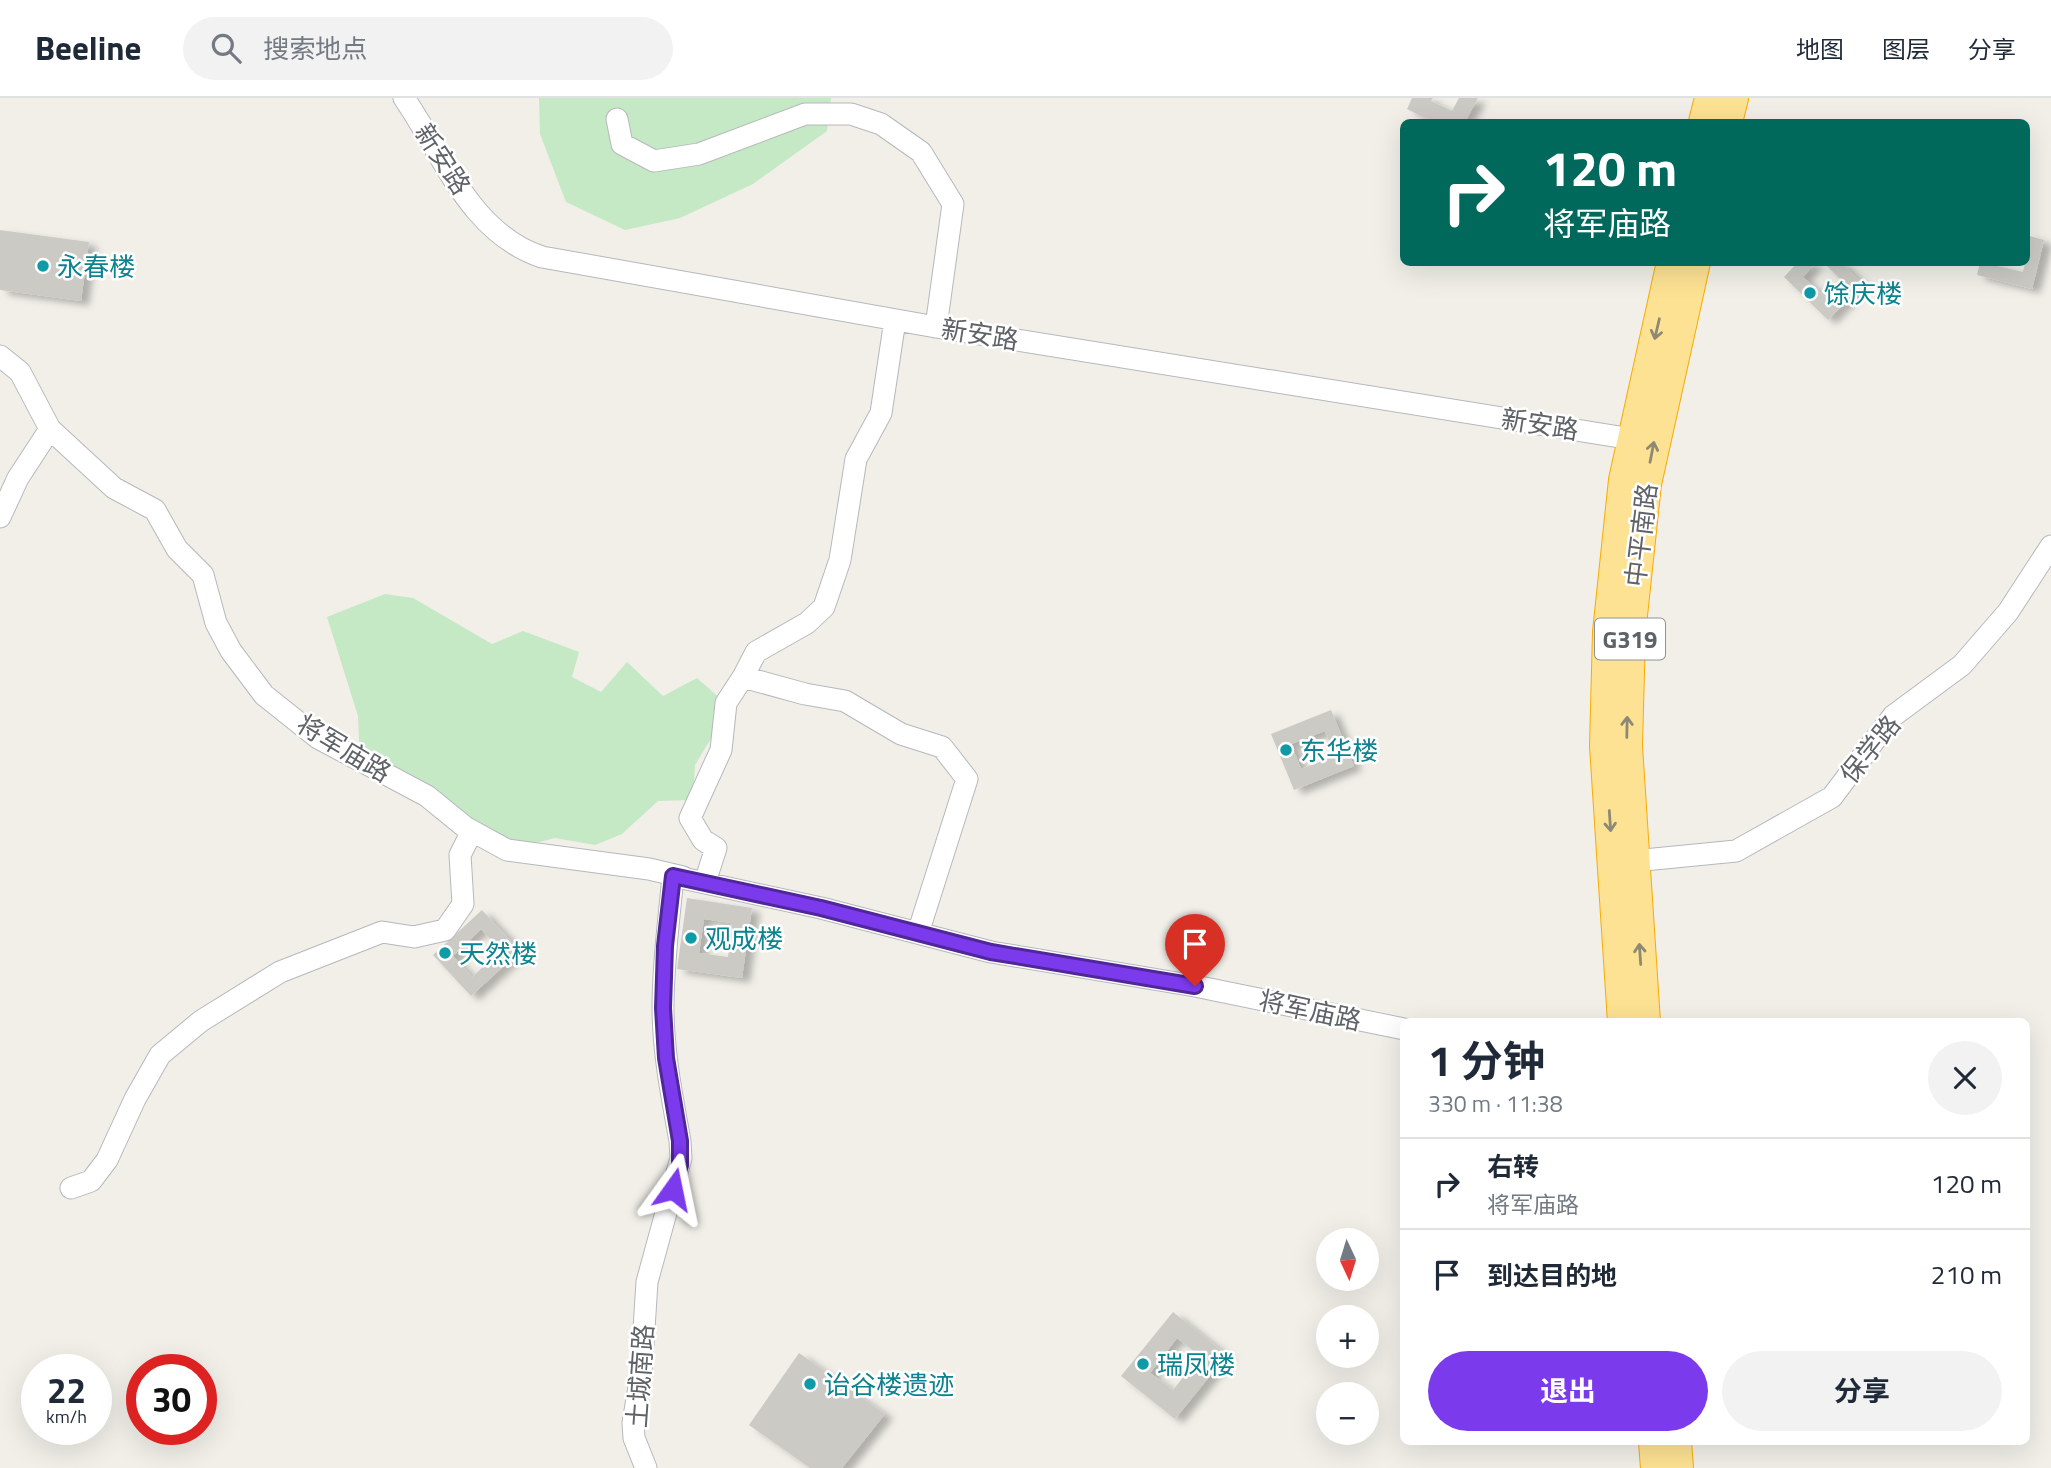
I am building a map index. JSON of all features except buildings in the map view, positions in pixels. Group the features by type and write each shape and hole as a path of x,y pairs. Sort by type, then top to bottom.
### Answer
{"highway":[{"path":"1705,119 1710,98"},
{"path":"1728,119 1732,98"},
{"name":"G319","path":"1623,1018 1605,746 1612,581 1622,493 1632,439 1671,266"},
{"name":"中平南路","path":"1645,1018 1627,746 1634,583 1642,508 1653,443 1694,266"},
{"path":"1654,1445 1656,1468"},
{"path":"1676,1445 1678,1468"}],"street":[{"name":"新安路","path":"404,98 455,182 490,227 502,238 528,253 542,257 936,327 1632,439"},
{"path":"617,119 622,144 654,161 699,154 805,114 851,114 881,124 921,152 953,204 936,327"},
{"path":"705,882 716,848 703,839 690,818 721,750 726,703 756,652 807,622 824,607 840,560 856,459 881,412 895,320"},
{"name":"将军庙路","path":"0,356 20,372 50,429 114,488 156,510 177,549 203,575 221,632 231,651 264,695 318,738 427,796 472,831 507,850 649,869 821,908 991,952 1195,986 1400,1028"},
{"path":"0,517 18,478 50,429"},
{"name":"保学路","path":"1634,860 1736,851 1832,797 1894,716 1962,664 2008,612 2051,547"},
{"path":"743,677 806,694 845,701 901,734 942,747 967,779 918,933"},
{"path":"71,1188 91,1181 107,1160 135,1099 160,1055 201,1021 280,972 382,932 414,937 444,930 463,904 460,855 472,831"},
{"name":"土城南路","path":"646,1468 634,1438 633,1423 641,1375 647,1282 681,1158 664,1038 663,1008 665,946 678,877"}],"green space":[{"path":"539,98 831,98 827,131 753,184 680,218 625,230 566,202 540,134"},
{"path":"385,594 413,598 492,644 523,631 579,652 572,677 601,692 627,662 663,696 697,678 730,707 695,765 693,800 658,801 622,834 595,845 555,838 507,850 360,760 358,716 327,617"}],"place":[{"name":"永春楼","path":"43,266"},
{"name":"馀庆楼","path":"1810,293"},
{"name":"东华楼","path":"1286,750"},
{"name":"观成楼","path":"691,938"},
{"name":"天然楼","path":"445,953"},
{"name":"瑞凤楼","path":"1143,1364"},
{"name":"诒谷楼遗迹","path":"810,1384"}],"route":[{"path":"673,1189 680,1165 680,1141 666,1058 663,1008 665,946 673,876 821,908 991,952 1195,986"}]}
